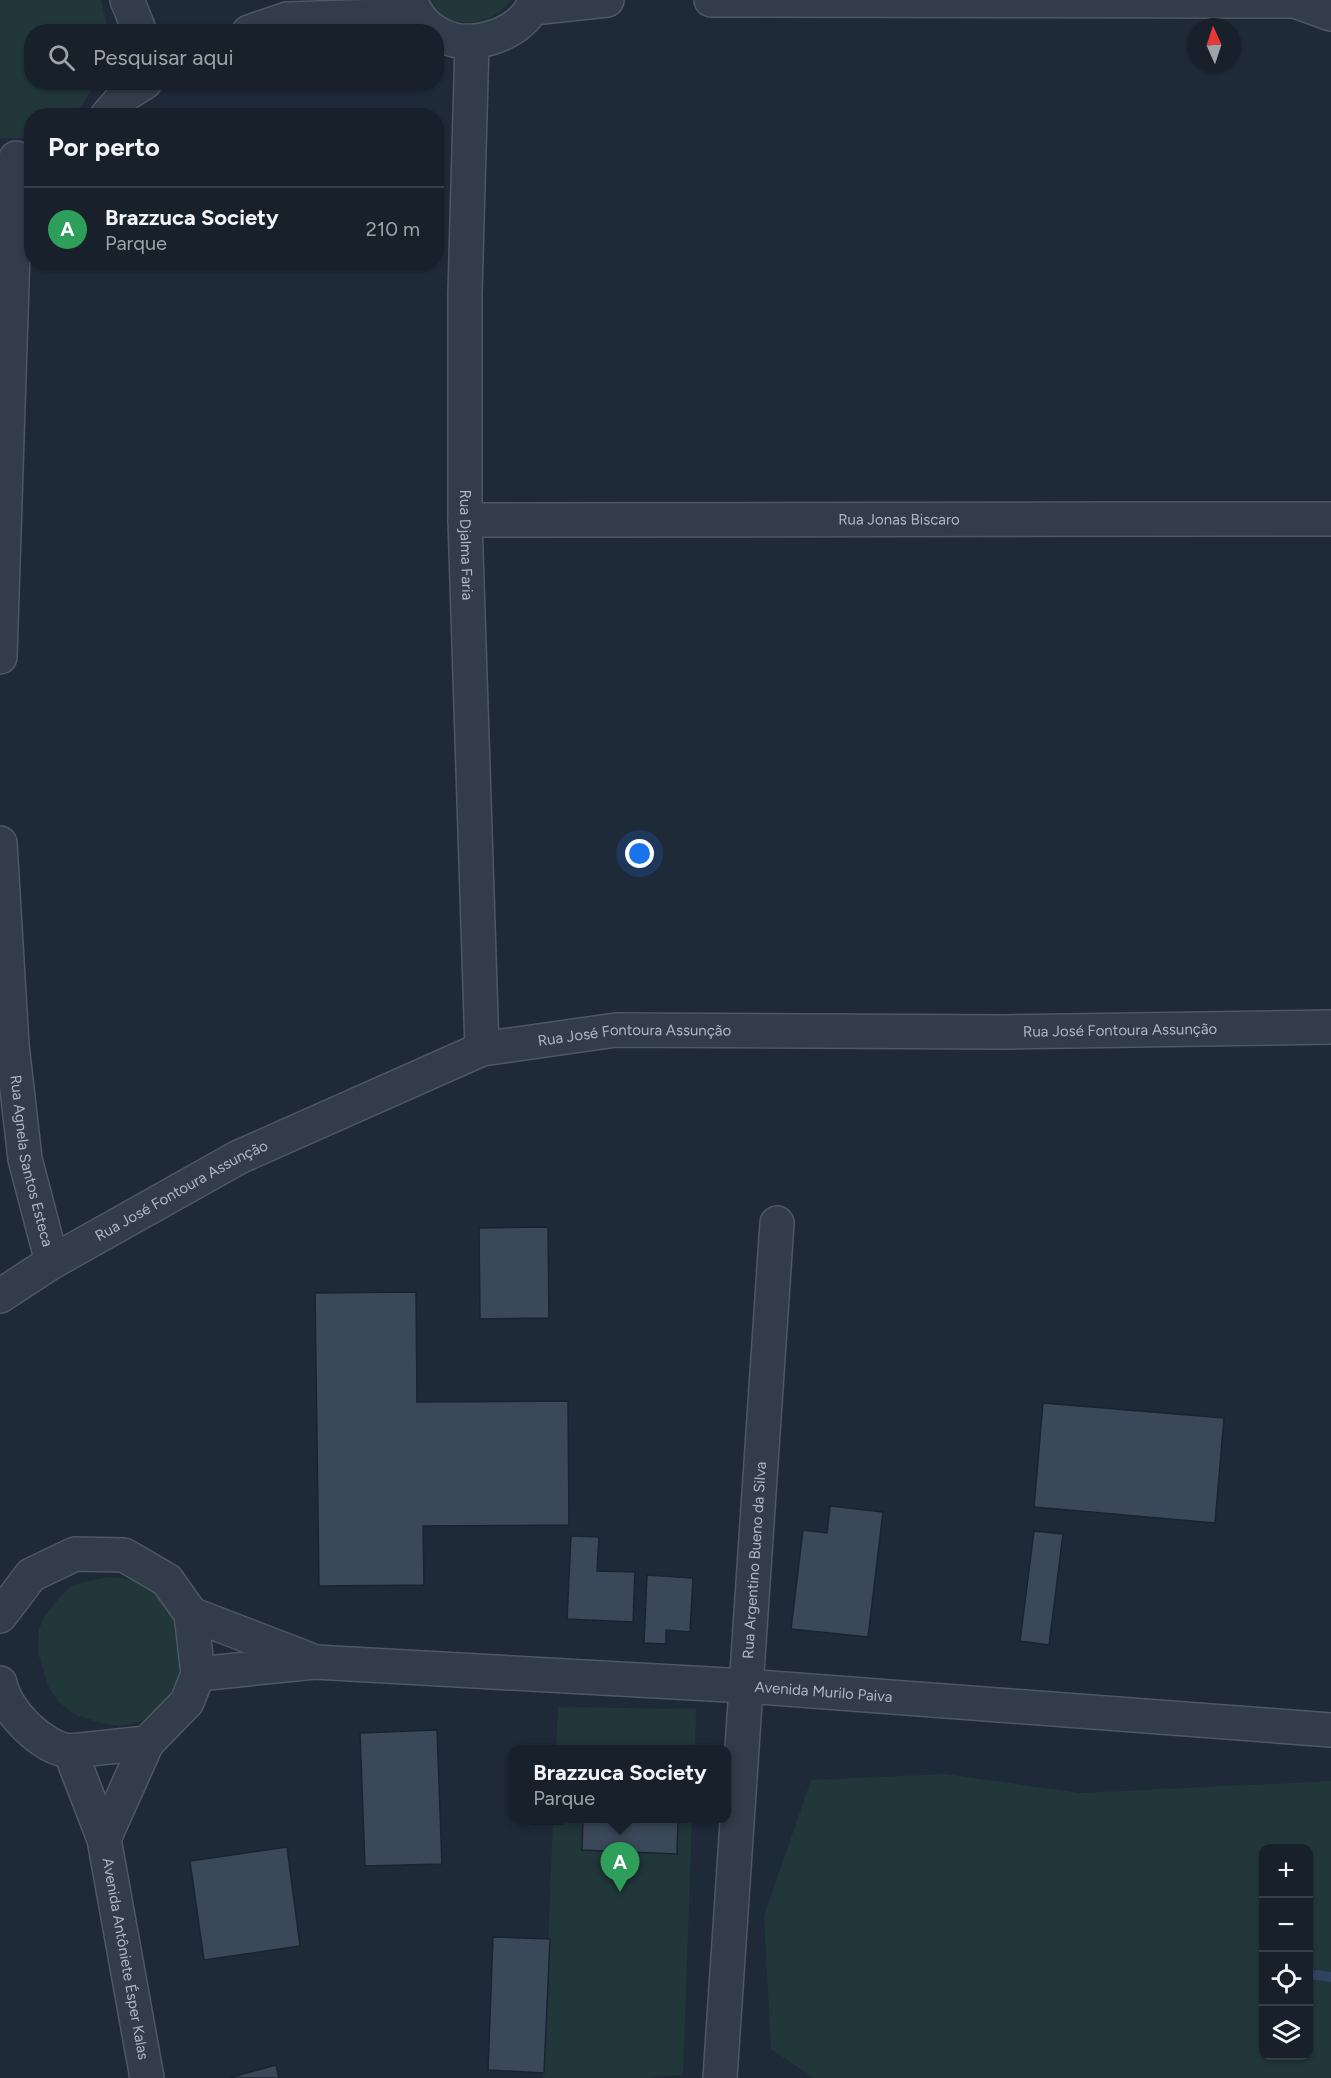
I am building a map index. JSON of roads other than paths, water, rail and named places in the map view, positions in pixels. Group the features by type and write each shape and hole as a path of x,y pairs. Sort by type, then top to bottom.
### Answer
{"street":[{"path":"127,0 137,24"},
{"path":"444,37 472,43 512,31 534,4 607,0"},
{"path":"711,0 1295,1 1331,14"},
{"path":"272,24 287,19 413,8 430,24"},
{"name":"Rua Djalma Faria","path":"472,43 465,293 465,520 482,1049"},
{"path":"0,657 16,156"},
{"name":"Rua Jonas Biscaro","path":"465,520 1331,519"},
{"name":"Rua Agnela Santos Esteca","path":"0,843 12,1045 25,1159 52,1262"},
{"name":"Rua José Fontoura Assunção","path":"0,1296 52,1262 239,1157 482,1049 616,1030 1007,1032 1331,1027"},
{"name":"Rua Argentino Bueno da Silva","path":"720,2078 777,1223"},
{"path":"0,1616 32,1575 75,1554 124,1555 167,1580 191,1614 198,1674 187,1702 147,1743 70,1751 63,1750 29,1731 2,1693 0,1683"},
{"name":"Avenida Murilo Paiva","path":"191,1614 315,1662"},
{"name":"Avenida Murilo Paiva","path":"198,1674 315,1662 746,1686 1331,1730"},
{"name":"Avenida Antôniete Ésper Kalas","path":"104,1839 147,1743"},
{"name":"Avenida Antôniete Ésper Kalas","path":"70,1751 104,1839 147,2078"}],"waterway":[{"path":"1313,1975 1331,1977"}],"place":[{"name":"Brazzuca Society","path":"620,1892"}]}
